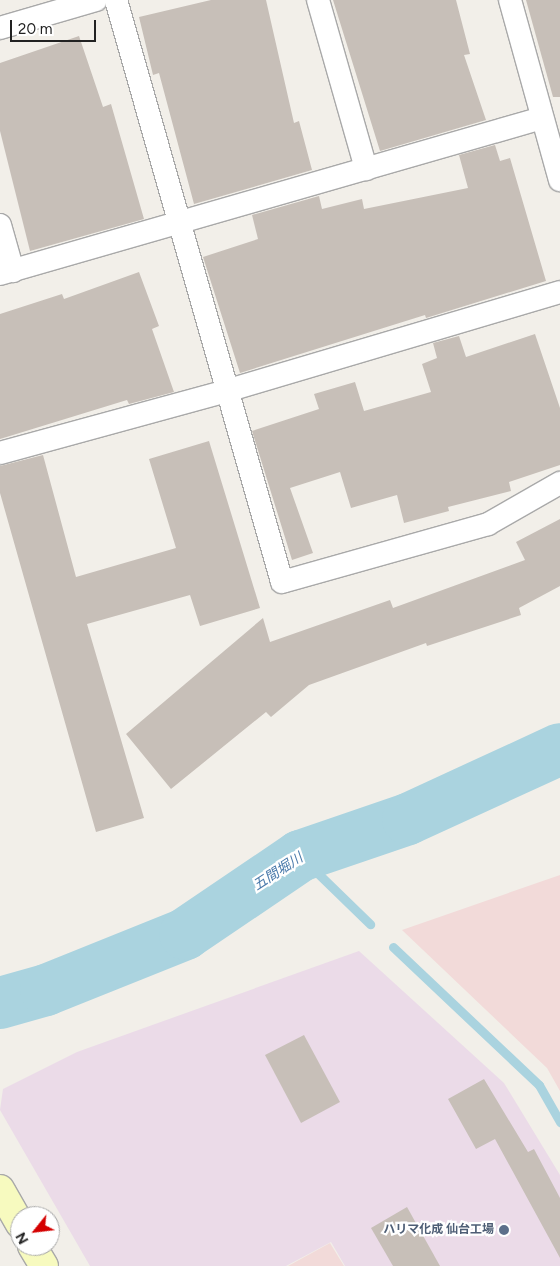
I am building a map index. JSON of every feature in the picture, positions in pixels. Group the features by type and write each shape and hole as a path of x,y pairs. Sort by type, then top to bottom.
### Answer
{"street":[{"path":"0,28 96,0"},
{"path":"116,0 178,223 282,582 488,524 560,483"},
{"path":"318,0 366,169"},
{"path":"510,0 560,180"},
{"path":"0,224 6,272 542,118"},
{"path":"0,453 226,391 560,292"},
{"path":"0,1188 10,1206"}],"shaded area":[{"path":"560,875 560,1091 547,1068 402,930"},
{"path":"359,951 504,1083 560,1175 560,1266 345,1266 331,1242 286,1266 90,1266 60,1214 60,1206 55,1206 0,1110 3,1089 77,1052"},
{"path":"330,1243 344,1266 288,1266"}],"building":[{"path":"211,0 266,0 294,123 299,121 312,170 194,204 159,73 153,75 139,17"},
{"path":"333,0 456,0 470,54 464,55 486,120 380,151"},
{"path":"526,0 560,0 560,97 553,97"},
{"path":"79,36 103,107 111,104 144,219 30,251 0,131 0,63"},
{"path":"495,145 500,161 510,158 546,281 426,318 425,315 240,373 203,257 258,239 252,215 319,196 322,209 362,199 364,209 468,188 459,155"},
{"path":"139,272 159,326 152,329 174,392 129,404 127,400 0,439 0,314 62,294 64,299"},
{"path":"535,334 560,408 560,465 509,482 511,491 448,507 449,511 404,523 397,495 351,508 340,472 290,488 313,553 292,560 252,431 319,409 314,394 355,382 364,411 431,392 422,364 437,358 433,343 459,336 466,357"},
{"path":"209,441 260,608 200,626 190,595 87,624 144,818 96,832 0,493 0,466 43,455 76,577 176,548 149,459"},
{"path":"560,519 560,586 519,608 521,615 427,646 426,643 309,685 271,717 266,712 171,789 126,734 263,618 270,642 390,600 393,608 525,560 516,542"},
{"path":"304,1035 340,1102 301,1123 265,1055"},
{"path":"484,1079 528,1152 534,1149 560,1198 560,1258 495,1139 476,1149 448,1099"},
{"path":"407,1207 440,1266 393,1266 371,1228"}],"waterway":[{"name":"五間堀川","path":"0,1003 46,990 185,934 300,856 408,819 560,749"},
{"path":"300,856 370,924"},
{"path":"393,947 539,1085 560,1122"}],"place":[{"name":"ハリマ化成 仙台工場","path":"504,1230"}]}
